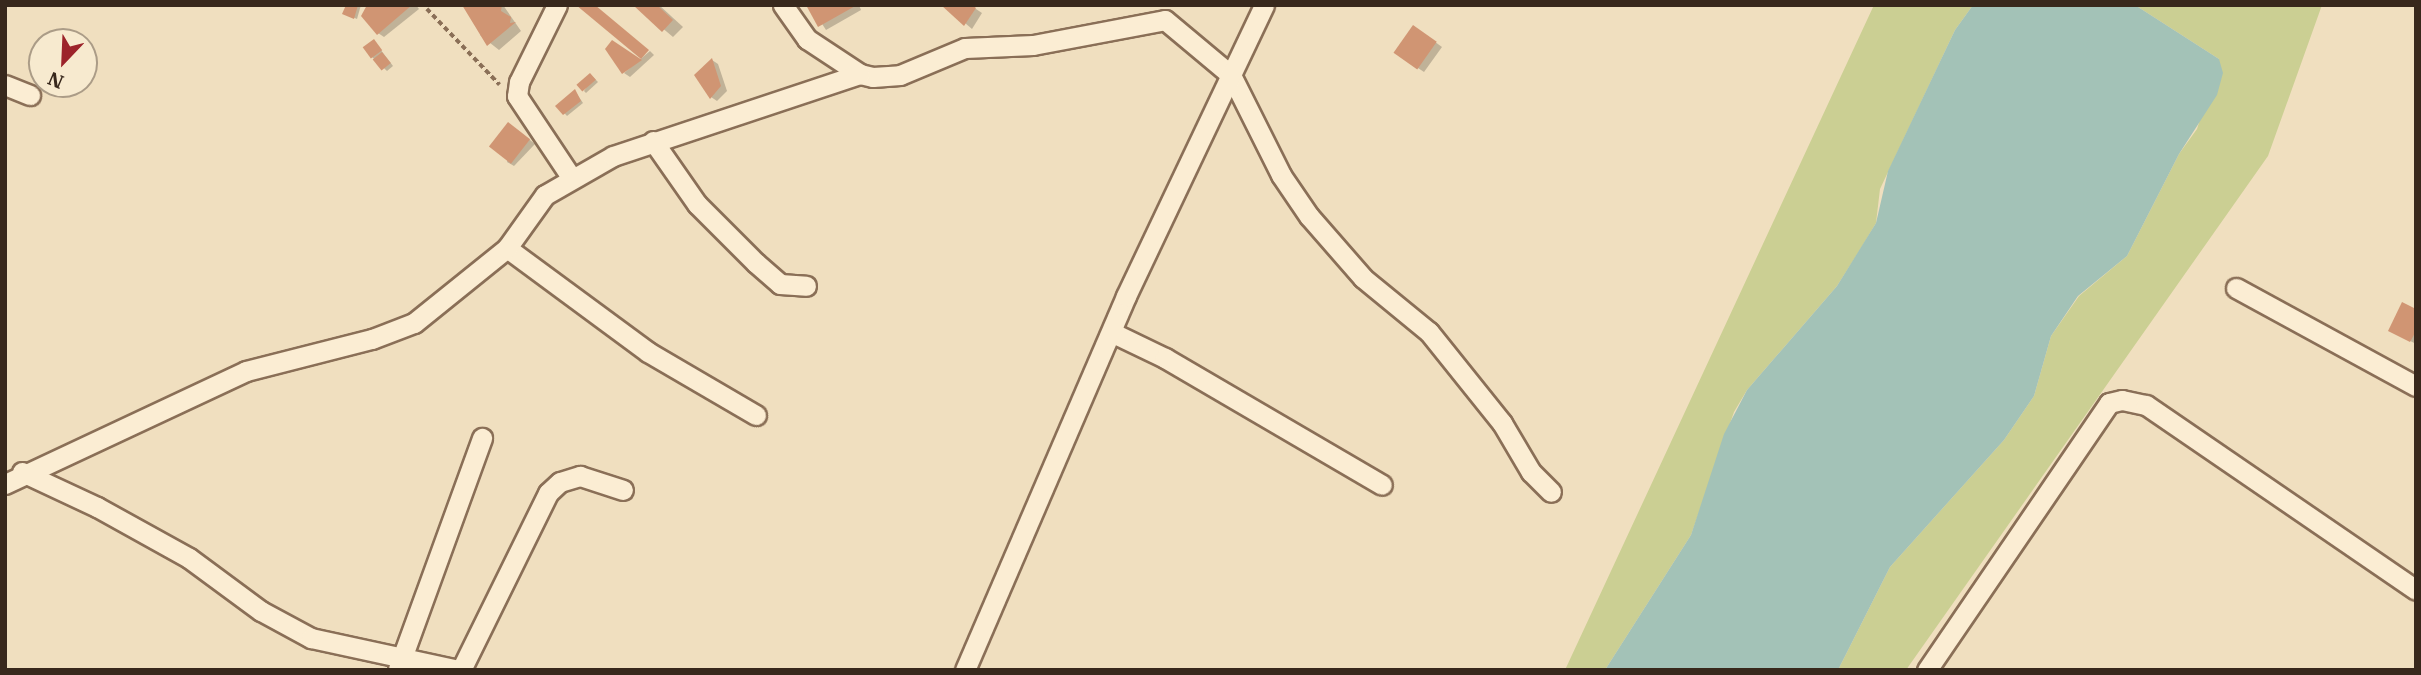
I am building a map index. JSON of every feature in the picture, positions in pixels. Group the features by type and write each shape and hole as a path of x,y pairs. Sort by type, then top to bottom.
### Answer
{"street":[{"path":"557,5 522,73 517,93 525,114 571,177"},
{"path":"783,5 807,39 860,74"},
{"path":"965,670 1113,333 1126,296 1264,5"},
{"path":"5,484 22,472 246,372 372,339 414,323 507,248 545,195 571,177 653,141 780,104 860,74 900,75 965,48 1033,46 1165,20 1232,77 1281,175 1309,216 1363,278 1429,332 1502,424 1531,472 1551,492"},
{"path":"5,85 28,94"},
{"path":"653,141 697,204 756,263 780,285 806,286"},
{"path":"507,248 648,352 756,415"},
{"path":"2236,288 2416,386"},
{"path":"1113,333 1382,485"},
{"path":"1927,670 2109,403 2122,400 2146,405 2416,590"},
{"path":"400,664 482,438"},
{"path":"22,472 97,506 189,558 286,625 311,638 400,664 460,670 548,493 560,482 580,476 623,490"}],"path":[{"path":"427,9 487,75 517,93"}],"green space":[{"path":"1874,5 1973,5 1955,30 1880,189 1876,223 1837,286 1747,390 1734,412 1691,535 1605,670 1565,670"},
{"path":"2135,5 2322,5 2268,156 1906,670 1838,670 1890,567 2004,440 2034,396 2051,336 2079,296 2127,256 2179,154 2197,129 2219,59"}],"water":[{"path":"1973,5 2135,5 2219,59 2223,73 2217,95 2179,154 2127,256 2078,296 2051,336 2034,396 2004,440 1890,567 1838,670 1605,670 1691,535 1724,434 1747,390 1837,286 1876,223 1888,171 1955,30"}],"building":[{"path":"346,5 358,5 354,19 342,14"},
{"path":"367,5 412,5 377,35 361,16"},
{"path":"462,5 502,5 501,11 511,17 510,23 516,22 487,46"},
{"path":"576,5 595,5 649,50 641,59"},
{"path":"633,5 657,5 673,20 662,32"},
{"path":"806,5 857,5 818,27"},
{"path":"941,5 972,5 976,8 964,26"},
{"path":"1413,25 1437,42 1417,69 1393,53"},
{"path":"374,39 382,50 371,59 363,47"},
{"path":"612,40 642,60 622,74 605,49"},
{"path":"382,52 391,63 381,70 373,60"},
{"path":"712,58 721,86 710,99 694,75"},
{"path":"590,73 596,80 582,92 576,85"},
{"path":"575,89 581,101 563,115 555,106"},
{"path":"508,122 530,139 511,164 489,146"},
{"path":"2402,302 2416,309 2416,331 2410,342 2388,331"}]}
